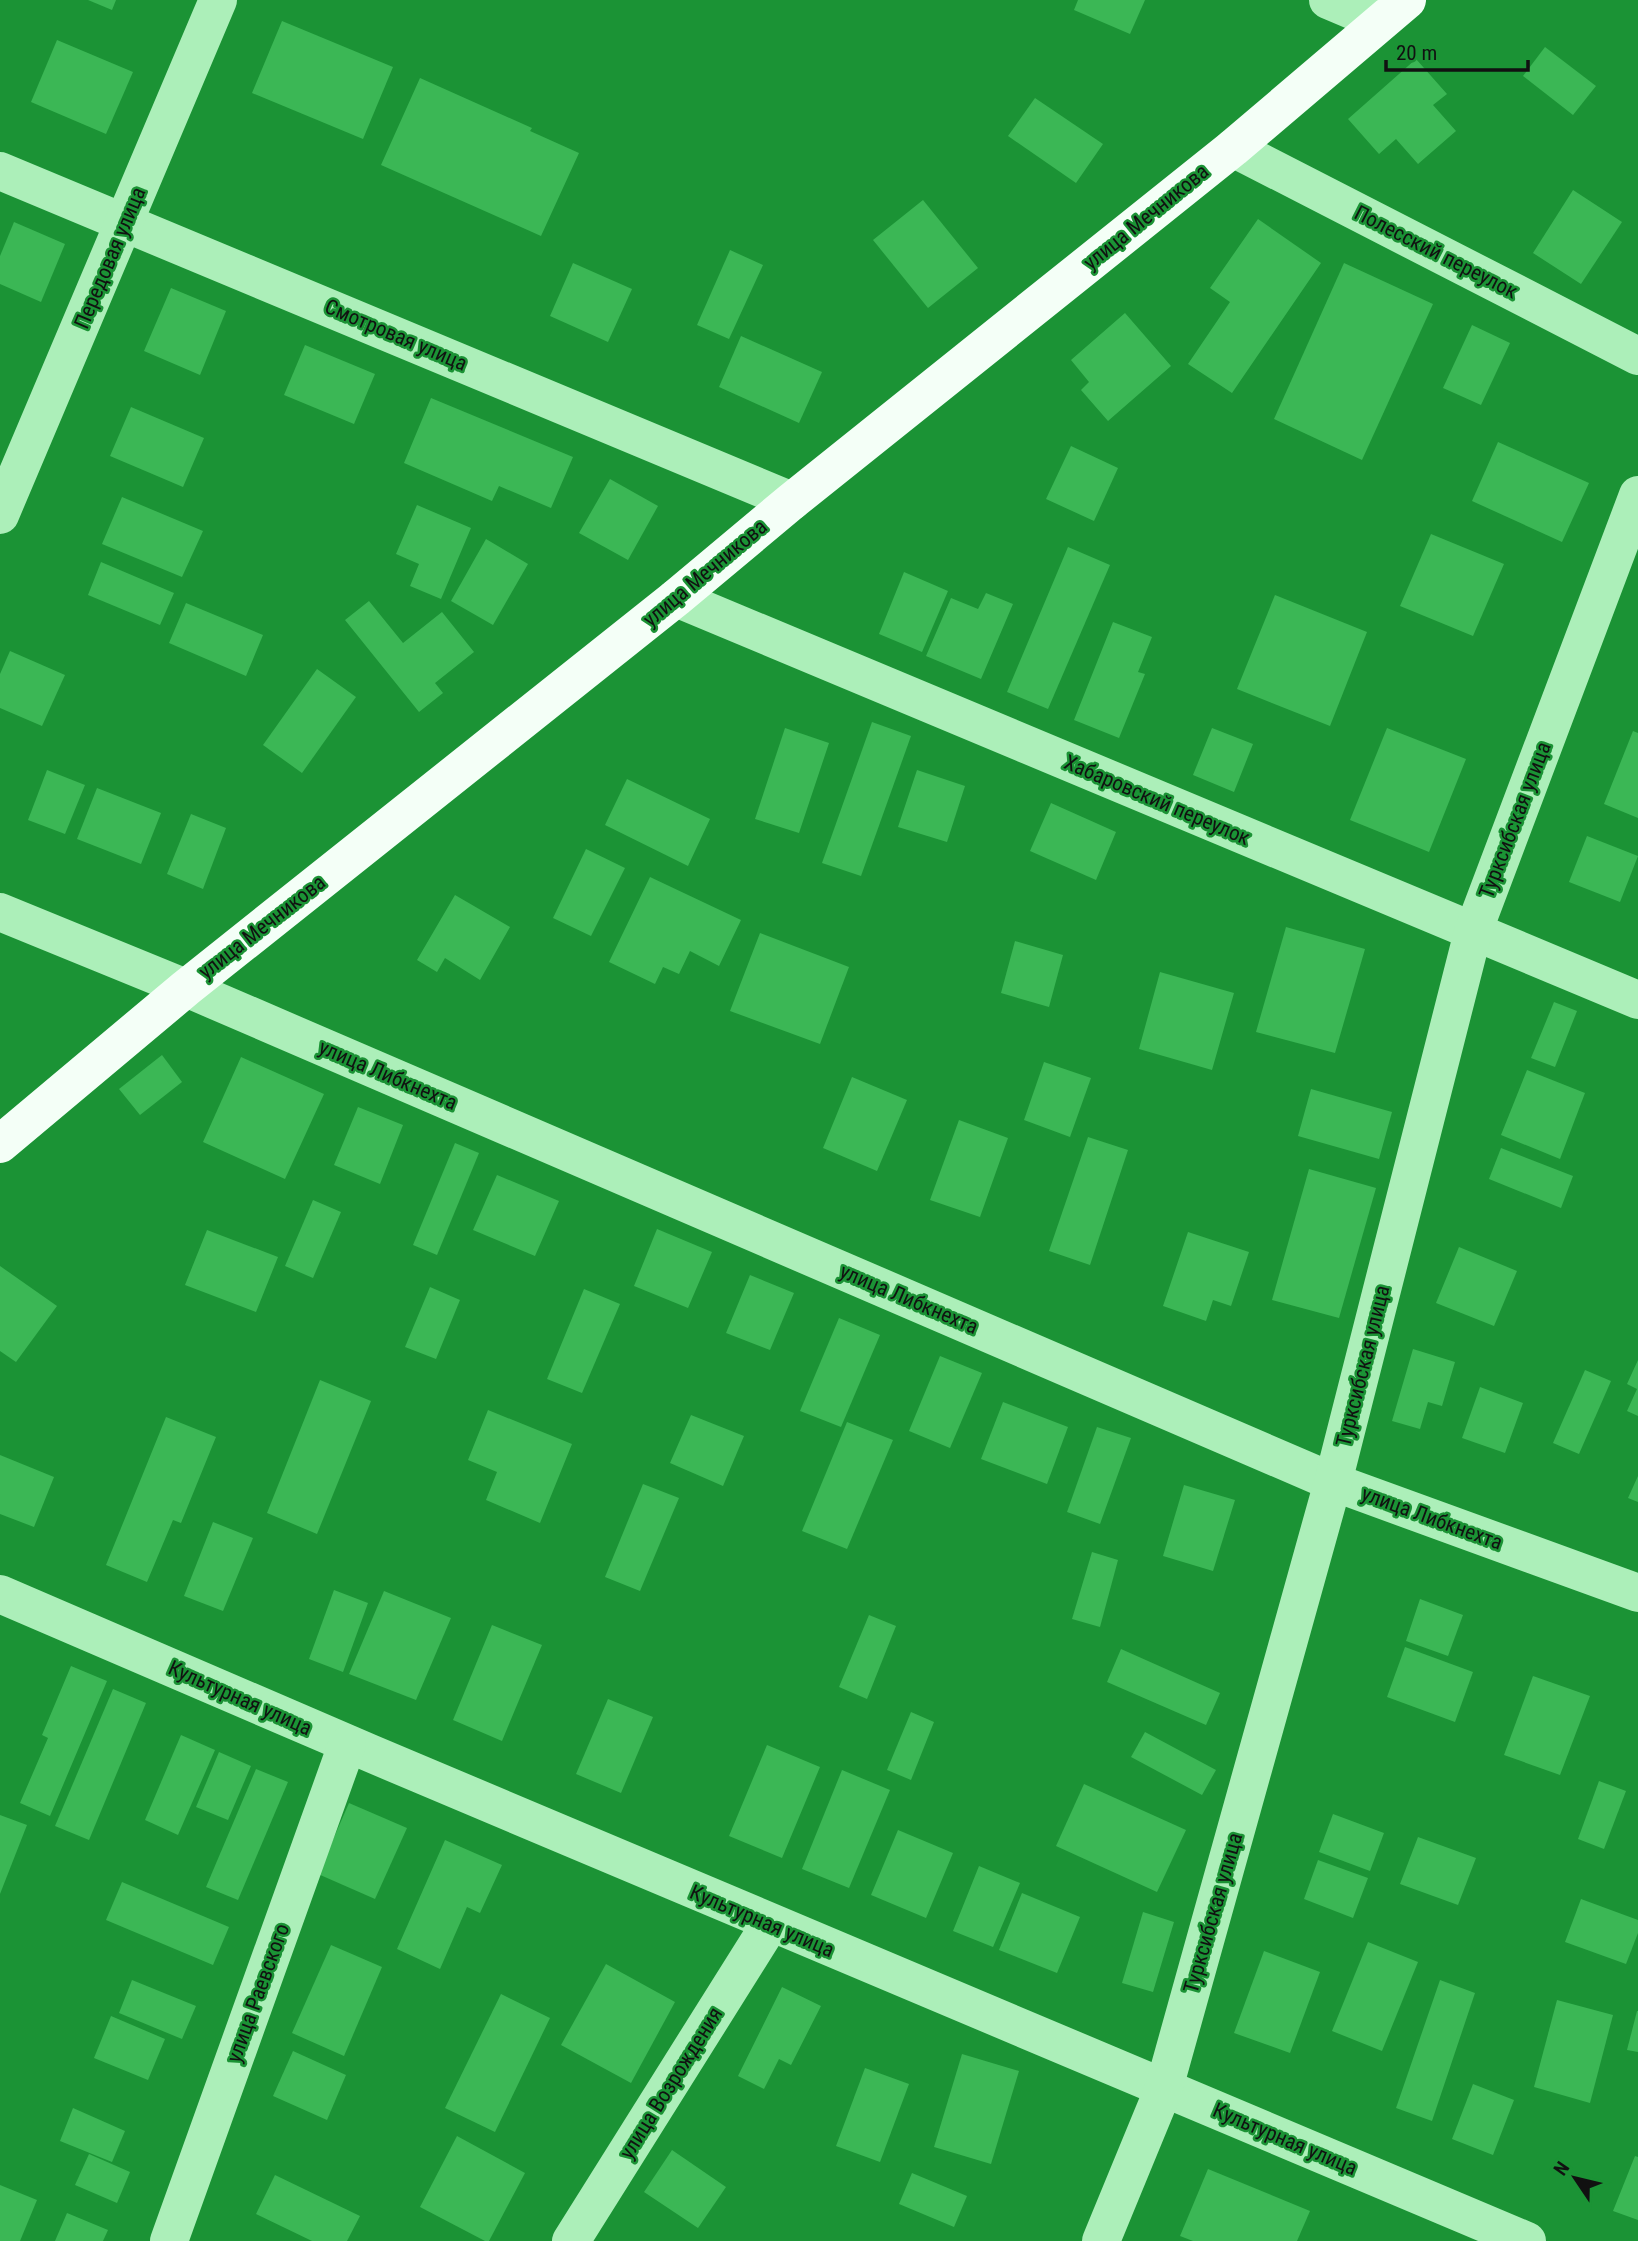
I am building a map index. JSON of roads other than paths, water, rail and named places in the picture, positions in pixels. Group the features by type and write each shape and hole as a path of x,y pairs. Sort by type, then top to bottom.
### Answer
{"main road":[{"name":"улица Мечникова","path":"0,1144 186,988 676,598 792,500 1233,148 1394,11"}],"street":[{"name":"Передовая улица","path":"0,515 218,0"},
{"path":"1328,0 1394,11"},
{"name":"Полесский переулок","path":"1233,148 1638,356"},
{"name":"Смотровая улица","path":"0,171 792,500"},
{"name":"Турксибская улица","path":"1101,2241 1164,2088 1333,1482 1473,932 1638,495"},
{"name":"Хабаровский переулок","path":"676,598 1638,999"},
{"name":"улица Либкнехта","path":"0,912 186,988 1333,1482 1638,1593"},
{"name":"Культурная улица","path":"0,1594 347,1745 1527,2241"},
{"name":"улица Раевского","path":"169,2241 347,1745"},
{"name":"улица Возрождения","path":"571,2241 770,1924"}]}
